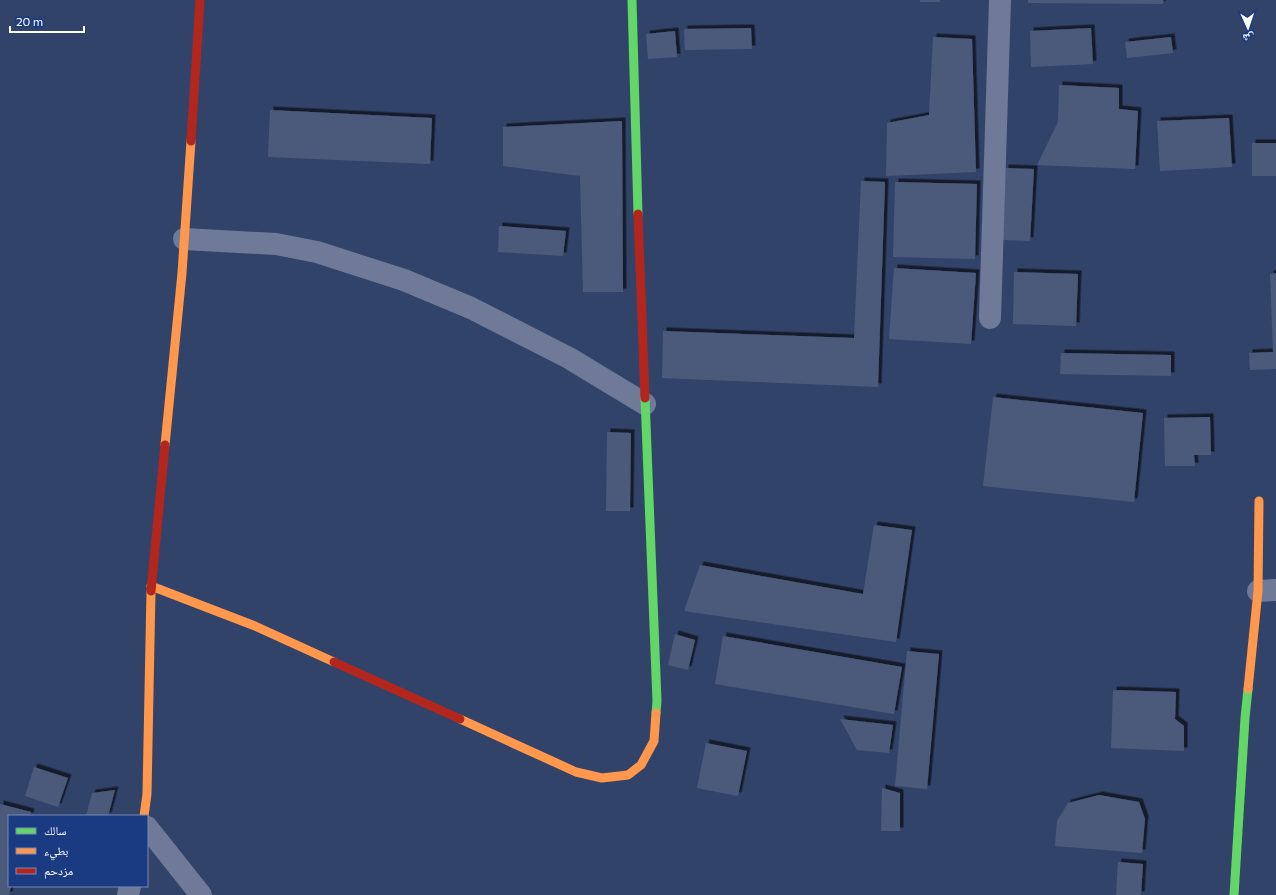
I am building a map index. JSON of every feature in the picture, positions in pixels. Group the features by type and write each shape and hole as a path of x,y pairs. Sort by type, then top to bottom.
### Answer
{"street":[{"path":"144,815 147,794 151,586 181,280 200,0"},
{"path":"151,586 255,626 576,772 602,778 628,775 642,765 654,741 657,701 638,212 632,0"},
{"path":"990,318 1000,0"},
{"path":"184,239 276,244 317,252 404,280 471,308 569,358 645,404"},
{"path":"1234,895 1245,718 1267,591 1259,501"},
{"path":"148,828 201,895"}],"building":[{"path":"920,0 940,0 940,2 920,2"},
{"path":"1028,0 1163,0 1163,4 1028,3"},
{"path":"751,28 752,49 685,50 684,29"},
{"path":"1091,28 1093,64 1031,67 1030,31"},
{"path":"675,31 677,57 648,59 646,34"},
{"path":"933,37 972,39 976,172 886,176 887,123 929,115"},
{"path":"1171,37 1173,53 1127,58 1125,42"},
{"path":"1059,85 1119,88 1119,109 1138,111 1135,169 1037,165 1058,122"},
{"path":"270,110 432,118 430,164 268,157"},
{"path":"1229,118 1232,167 1160,171 1157,121"},
{"path":"622,121 623,292 583,292 580,176 503,166 503,127"},
{"path":"1252,143 1276,143 1276,176 1252,176"},
{"path":"1005,168 1034,169 1030,241 1001,240"},
{"path":"861,181 885,182 878,387 662,378 663,331 854,338"},
{"path":"895,182 977,184 975,259 893,257"},
{"path":"499,226 566,231 563,256 498,252"},
{"path":"894,268 976,273 971,344 889,339"},
{"path":"1014,272 1078,274 1076,326 1013,324"},
{"path":"1276,273 1276,369 1250,370 1249,353 1273,352 1270,274"},
{"path":"1061,353 1171,355 1171,376 1060,374"},
{"path":"993,397 1143,413 1134,502 983,486"},
{"path":"1210,417 1211,455 1194,455 1195,466 1165,466 1164,418"},
{"path":"607,432 631,433 630,511 606,511"},
{"path":"874,525 912,530 896,642 684,611 700,565 863,594"},
{"path":"675,634 695,640 688,670 668,665"},
{"path":"723,636 902,667 894,714 715,684"},
{"path":"907,651 939,654 927,789 895,786"},
{"path":"1113,690 1176,692 1175,719 1184,726 1184,751 1111,748"},
{"path":"840,719 893,725 889,753 857,750"},
{"path":"706,743 747,751 738,796 697,788"},
{"path":"34,767 68,778 58,807 25,796"},
{"path":"882,788 900,793 900,831 881,831"},
{"path":"115,790 108,815 86,815 92,793"},
{"path":"1099,795 1139,802 1145,819 1142,853 1055,846 1057,821 1068,803"},
{"path":"0,804 31,812 30,815 8,815 8,887 11,887 9,895 0,895"},
{"path":"1118,862 1143,864 1141,895 1116,895"}],"traffic: fast":[{"path":"632,0 638,214"},
{"path":"645,398 657,701 656,713"},
{"path":"1234,895 1248,689"}],"traffic: slow":[{"path":"165,445 182,273 191,141"},
{"path":"1248,689 1258,591 1259,501"},
{"path":"151,586 255,626 334,662"},
{"path":"144,815 147,794 151,591"},
{"path":"460,719 576,772 602,778 628,775 641,765 654,741 656,713"}],"traffic: jam":[{"path":"191,141 200,0"},
{"path":"638,214 645,398"},
{"path":"151,591 165,445"},
{"path":"334,662 460,719"}]}
